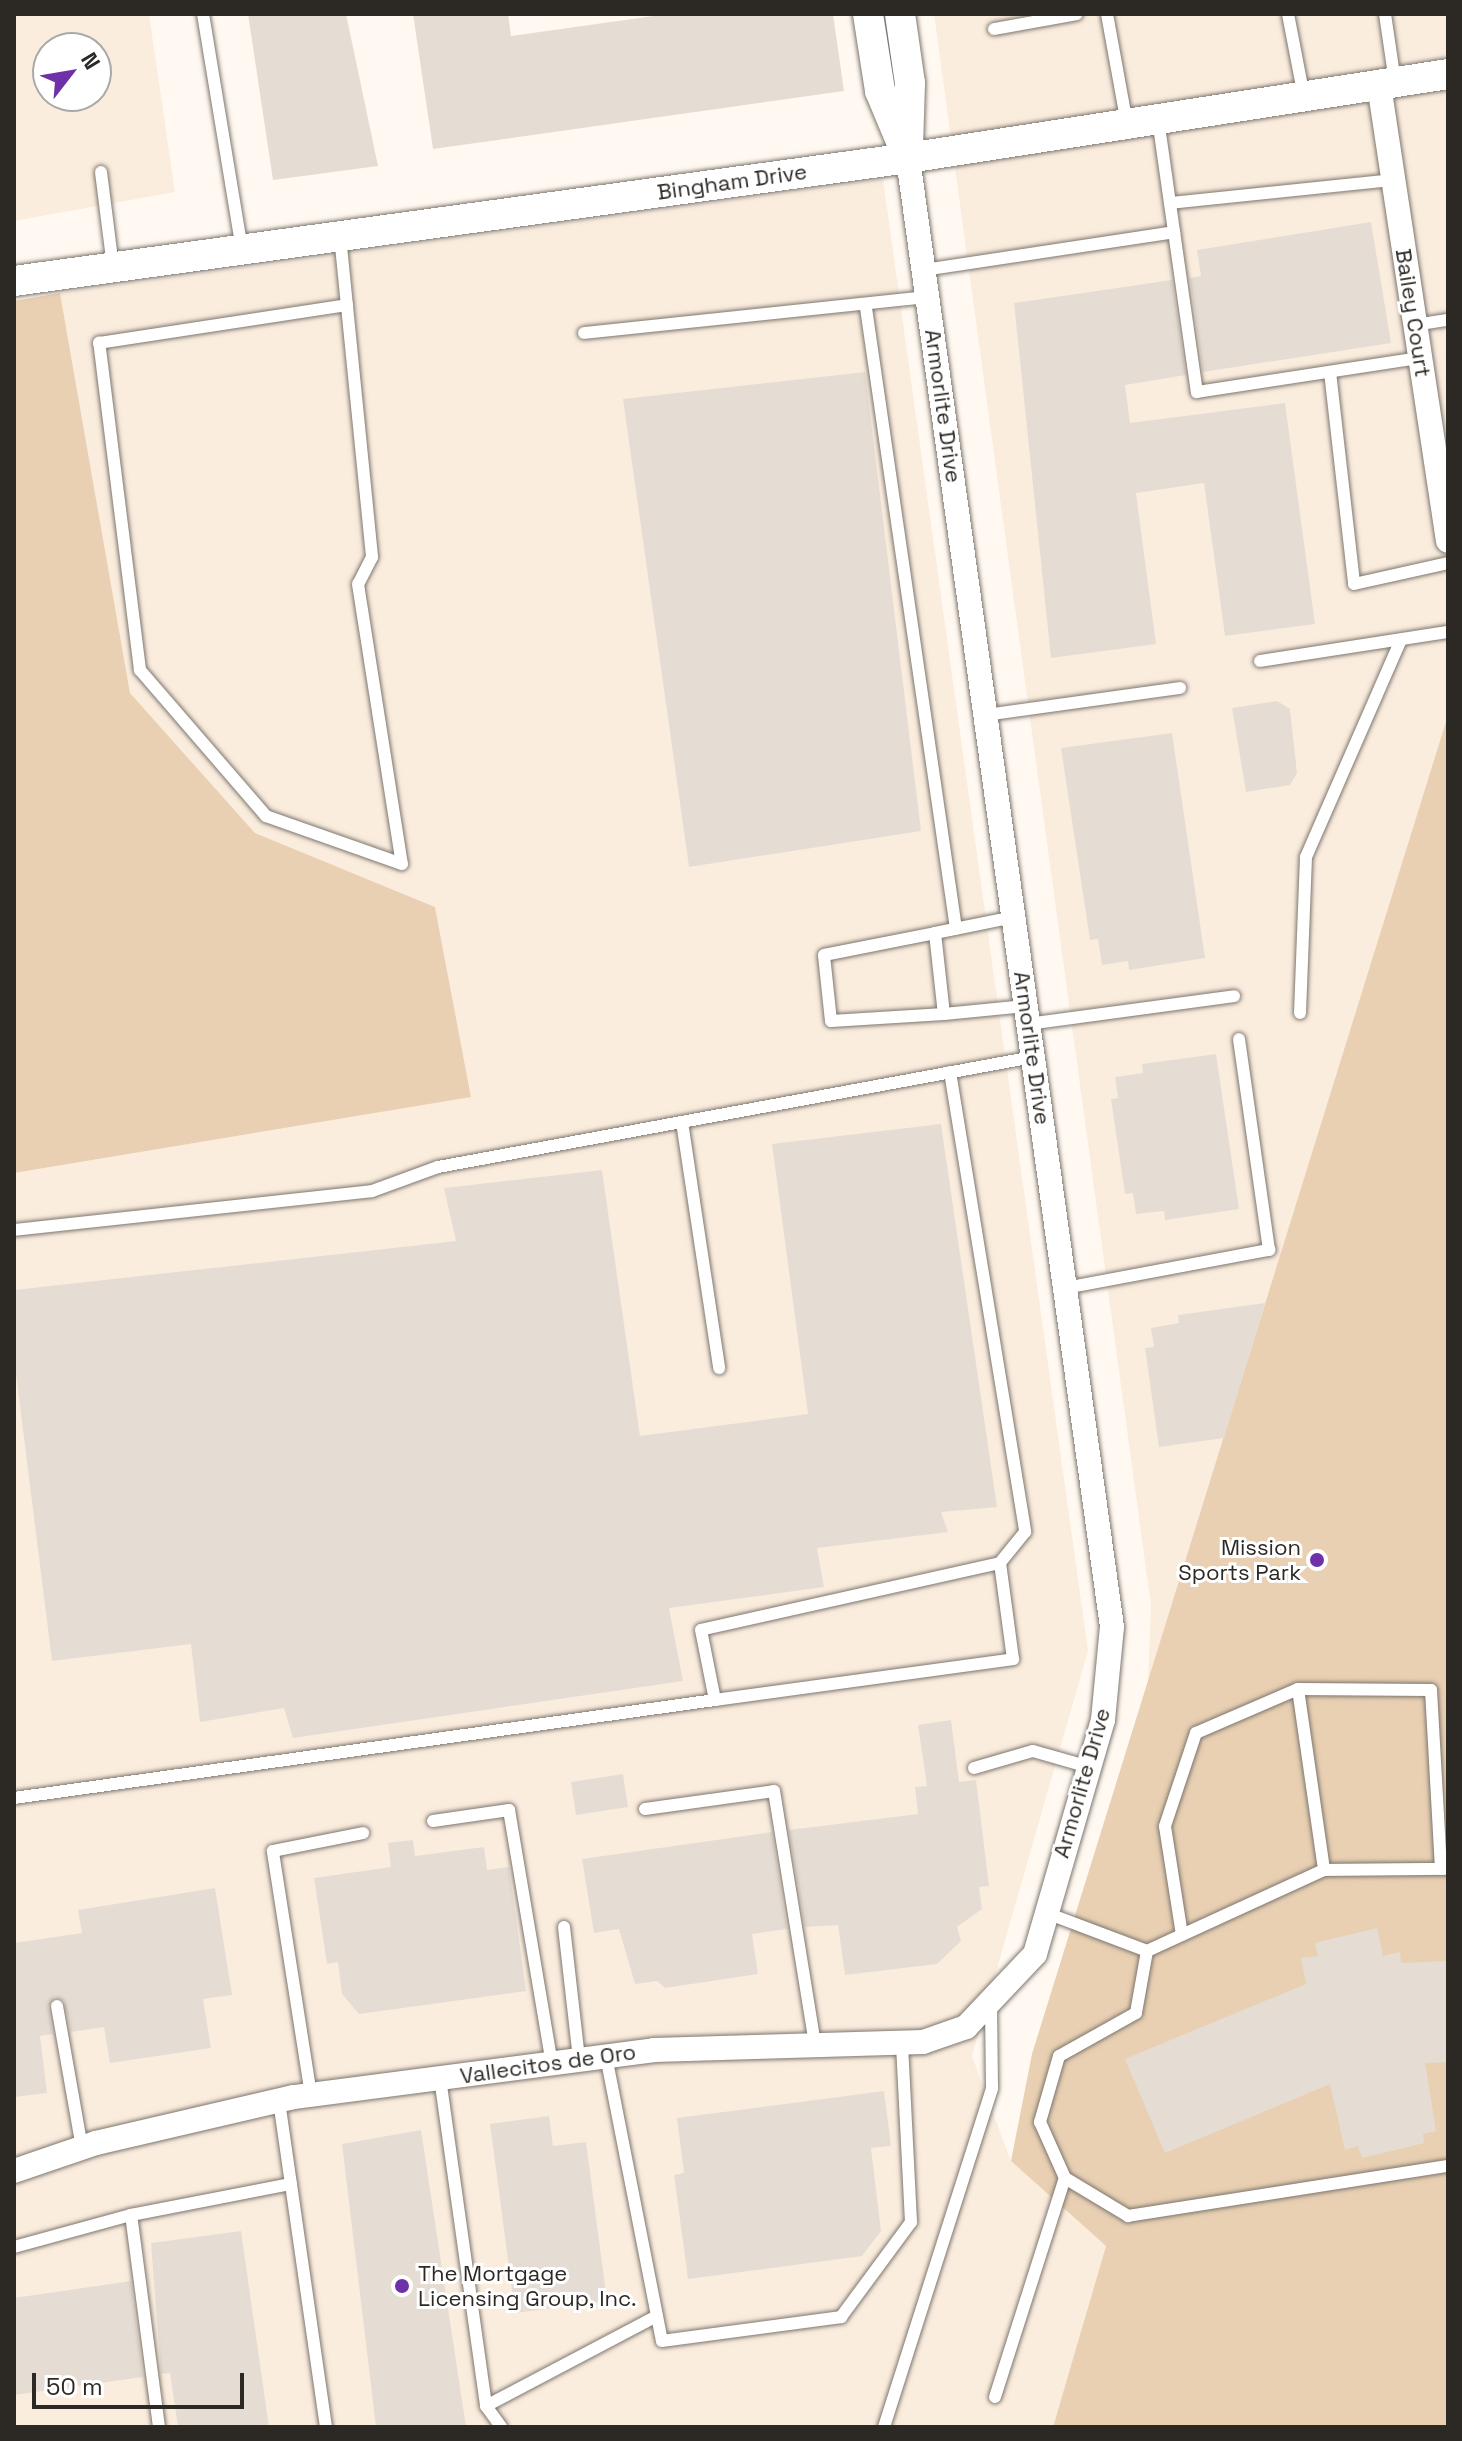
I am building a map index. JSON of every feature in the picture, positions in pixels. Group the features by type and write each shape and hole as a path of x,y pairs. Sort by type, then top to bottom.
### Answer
{"street":[{"name":"Armorlite Drive","path":"868,14 880,91 908,158"},
{"name":"Armorlite Drive","path":"900,14 910,83 908,158 1112,1627 1103,1720 1041,1921"},
{"name":"Bingham Drive","path":"14,281 908,158 1448,74"},
{"name":"Bailey Court","path":"1387,84 1393,180 1420,358 1443,476 1448,541"},
{"name":"Vallecitos de Oro","path":"14,2171 82,2148 311,2095 606,2056 902,2043 966,2027 1023,1975 1041,1921"}],"lane":[{"path":"203,14 242,249"},
{"path":"994,29 1077,14"},
{"path":"1107,14 1127,124"},
{"path":"1288,14 1304,97"},
{"path":"1385,14 1387,84"},
{"path":"1158,119 1197,392 1420,358"},
{"path":"101,172 113,267"},
{"path":"1170,203 1393,180"},
{"path":"924,270 1174,232"},
{"path":"340,236 347,305 372,557 358,584 402,864 266,816 140,670 99,343 347,305"},
{"path":"584,333 866,308 928,297"},
{"path":"866,308 956,929"},
{"path":"1415,325 1448,320"},
{"path":"1330,372 1354,584 1448,563"},
{"path":"1260,661 1448,632"},
{"path":"1300,1013 1306,857 1401,640"},
{"path":"985,715 1180,688"},
{"path":"1014,917 824,955 831,1021 944,1014 1027,1015 1234,996"},
{"path":"935,933 944,1014"},
{"path":"1065,1288 1269,1250 1239,1039"},
{"path":"14,1230 372,1191 438,1167 1033,1057"},
{"path":"715,1700 701,1630 1000,1563 1025,1532 950,1072"},
{"path":"682,1122 719,1368"},
{"path":"14,1798 1013,1659 1000,1563"},
{"path":"1298,1689 1324,1870"},
{"path":"1041,1921 1147,1951 1182,1935 1324,1870 1445,1869 1431,1690 1298,1689 1196,1733 1165,1826 1182,1935"},
{"path":"974,1768 1033,1751 1089,1767"},
{"path":"645,1809 774,1791 815,2045"},
{"path":"433,1821 509,1810 552,2063"},
{"path":"311,2095 273,1851 363,1833"},
{"path":"564,1927 579,2059"},
{"path":"1147,1951 1136,2013 1059,2056 1040,2122 1065,2178 1128,2216 1448,2166"},
{"path":"880,2426 992,2088 991,2004"},
{"path":"57,2006 82,2148"},
{"path":"606,2056 662,2341 841,2317 911,2222 902,2043"},
{"path":"440,2078 486,2406 501,2427"},
{"path":"279,2101 326,2427"},
{"path":"995,2397 1065,2178"},
{"path":"14,2247 131,2215 291,2184"},
{"path":"131,2215 159,2427"},
{"path":"486,2406 657,2316"}],"shaded area":[{"path":"14,14 149,14 175,192 14,221"},
{"path":"934,14 1448,14 1448,715 1148,1683 1151,1606"},
{"path":"883,179 1088,1651 972,2056 1011,2161 1106,2246 1053,2427 14,2427 14,1173 471,1096 435,907 255,833 130,693 60,293"},
{"path":"60,293 130,693 255,833 435,907 471,1097 14,1173 14,301"},
{"name":"Mission Sports Park","path":"1448,715 1448,2427 1053,2427 1106,2246 1011,2161 1032,2054"}],"building":[{"path":"248,14 346,14 378,166 273,180"},
{"path":"413,14 508,14 511,36 668,14 833,14 844,91 433,149"},
{"path":"1371,222 1391,343 1203,372 1190,278 1201,276 1197,250"},
{"path":"1172,280 1186,375 1125,385 1130,423 1285,403 1315,624 1225,636 1204,483 1136,493 1156,644 1051,658 1014,303"},
{"path":"865,372 921,831 689,867 623,399"},
{"path":"1277,701 1290,709 1297,773 1290,785 1246,792 1232,708"},
{"path":"1172,733 1205,958 1129,970 1128,961 1102,965 1098,939 1090,940 1061,748"},
{"path":"1216,1054 1239,1209 1165,1220 1164,1211 1136,1214 1133,1193 1125,1194 1111,1099 1118,1098 1115,1077 1143,1073 1142,1064"},
{"path":"941,1124 997,1507 941,1512 948,1532 817,1548 824,1587 669,1608 683,1681 293,1738 284,1708 200,1722 191,1644 52,1661 14,1358 14,1290 456,1241 444,1188 602,1170 640,1436 808,1414 772,1144"},
{"path":"1265,1303 1224,1438 1159,1447 1145,1348 1154,1347 1151,1328 1179,1323 1178,1315"},
{"path":"951,1720 959,1782 976,1780 989,1886 979,1887 982,1909 957,1927 961,1941 937,1964 845,1975 838,1925 805,1927 789,1830 918,1814 915,1787 927,1786 918,1725"},
{"path":"623,1774 628,1807 576,1815 571,1782"},
{"path":"772,1832 787,1929 752,1934 758,1974 665,1988 657,1981 635,1984 619,1929 594,1933 582,1859"},
{"path":"413,1840 415,1856 484,1847 487,1870 509,1867 526,1991 359,2014 342,1994 338,1962 327,1964 314,1878 391,1867 388,1843"},
{"path":"215,1888 232,1995 203,1999 211,2048 110,2063 104,2027 71,2032 64,2001 55,1997 48,2007 53,2034 40,2036 47,2093 14,2097 14,1943 82,1933 78,1910"},
{"path":"1377,1928 1383,1956 1400,1952 1401,1963 1448,1961 1448,2062 1425,2063 1436,2131 1423,2134 1424,2143 1362,2158 1358,2146 1345,2150 1330,2084 1165,2153 1125,2059 1306,1984 1301,1958 1318,1956 1315,1943"},
{"path":"884,2091 891,2146 871,2148 881,2231 862,2256 688,2279 674,2175 684,2173 677,2118"},
{"path":"549,2116 553,2146 586,2142 607,2301 515,2313 490,2124"},
{"name":"The Mortgage Licensing Group, Inc.","path":"421,2130 466,2427 376,2427 342,2144"},
{"path":"241,2231 269,2427 178,2427 170,2373 161,2374 151,2243"},
{"path":"131,2281 143,2377 14,2395 14,2298"}],"place":[{"name":"Mission Sports Park","path":"1317,1560"},
{"name":"The Mortgage Licensing Group, Inc.","path":"402,2286"}]}
